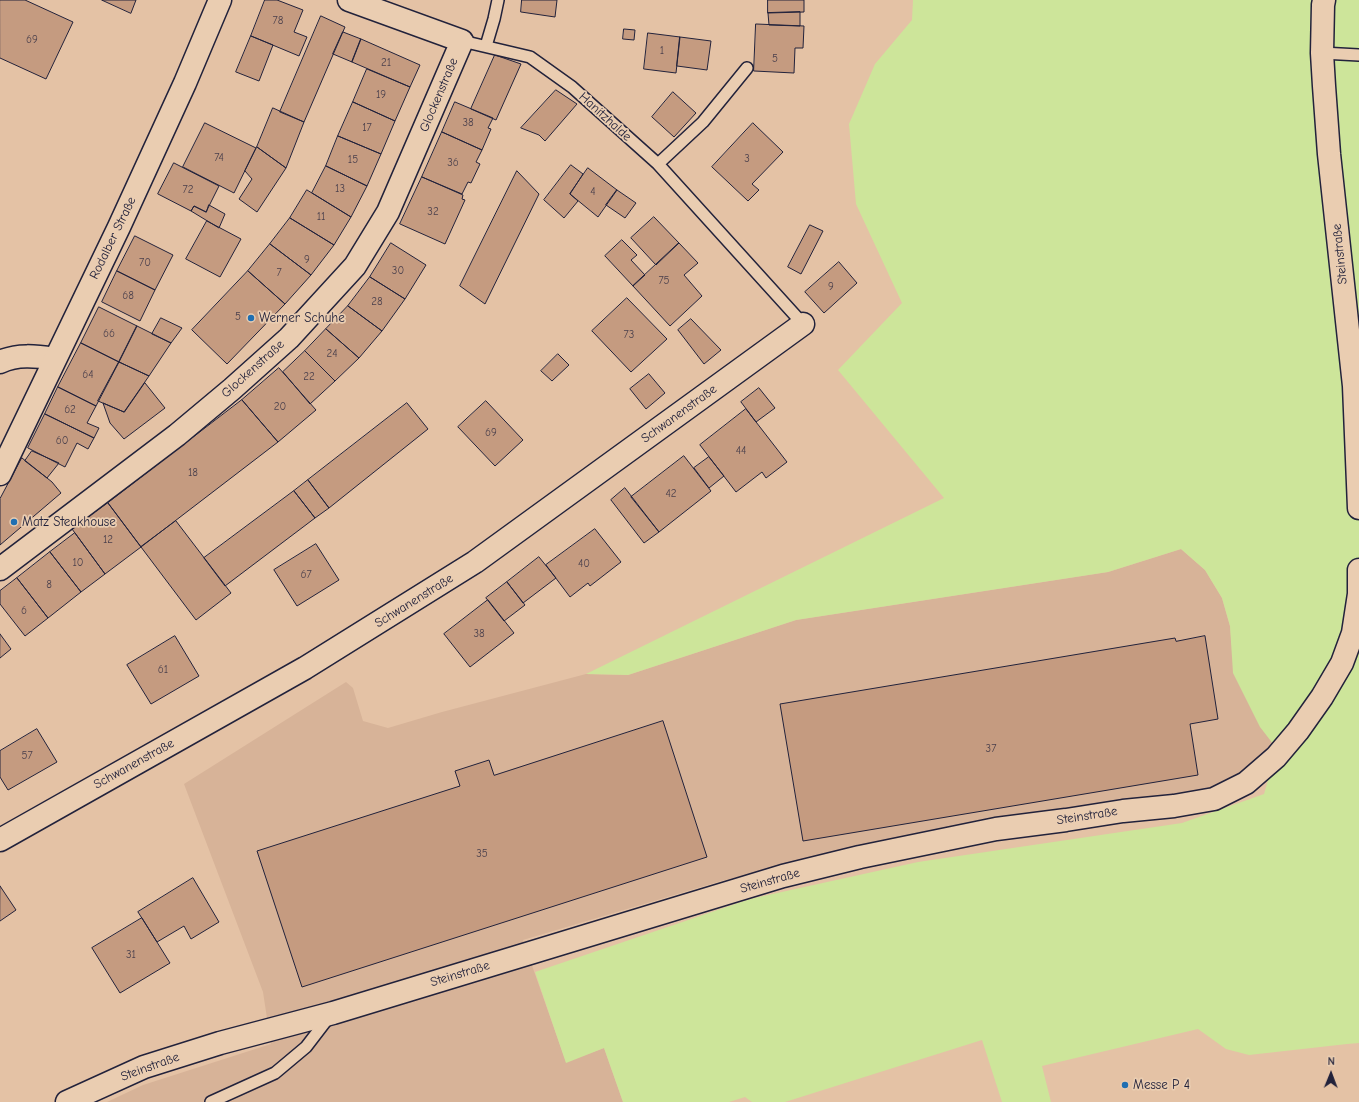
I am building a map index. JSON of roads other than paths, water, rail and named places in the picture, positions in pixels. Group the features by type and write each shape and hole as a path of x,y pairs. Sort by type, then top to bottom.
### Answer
{"street":[{"name":"Rodalber Straße","path":"0,474 54,359 119,227 178,98 220,0"},
{"name":"Hanitzhalde","path":"350,0 462,41"},
{"name":"Steinstraße","path":"1324,0 1322,5 1324,86 1329,154 1354,386 1359,508"},
{"name":"Glockenstraße","path":"0,569 177,434 232,389 289,338 355,266 388,212 462,41"},
{"name":"Schwanenstraße","path":"0,840 305,668 475,562 803,324"},
{"path":"0,362 6,359 26,356 39,356 54,359"},
{"name":"Steinstraße","path":"67,1102 144,1067 220,1043 332,1013 783,876 860,857 996,829 1123,811 1174,806 1214,799 1246,783 1276,757 1298,731 1322,697 1342,663 1353,633 1359,594 1359,570"}],"lane":[{"path":"486,46 498,0"},
{"name":"Hanitzhalde","path":"462,41 530,57 572,87 658,164 803,324"},
{"path":"1322,53 1359,55"},
{"path":"658,164 703,122 746,68"},
{"path":"211,1102 275,1073 306,1047 332,1013"}],"place":[{"name":"Werner Schuhe","path":"251,318"},
{"name":"Matz Steakhouse","path":"14,522"},
{"name":"Messe P 4","path":"1125,1085"}]}
